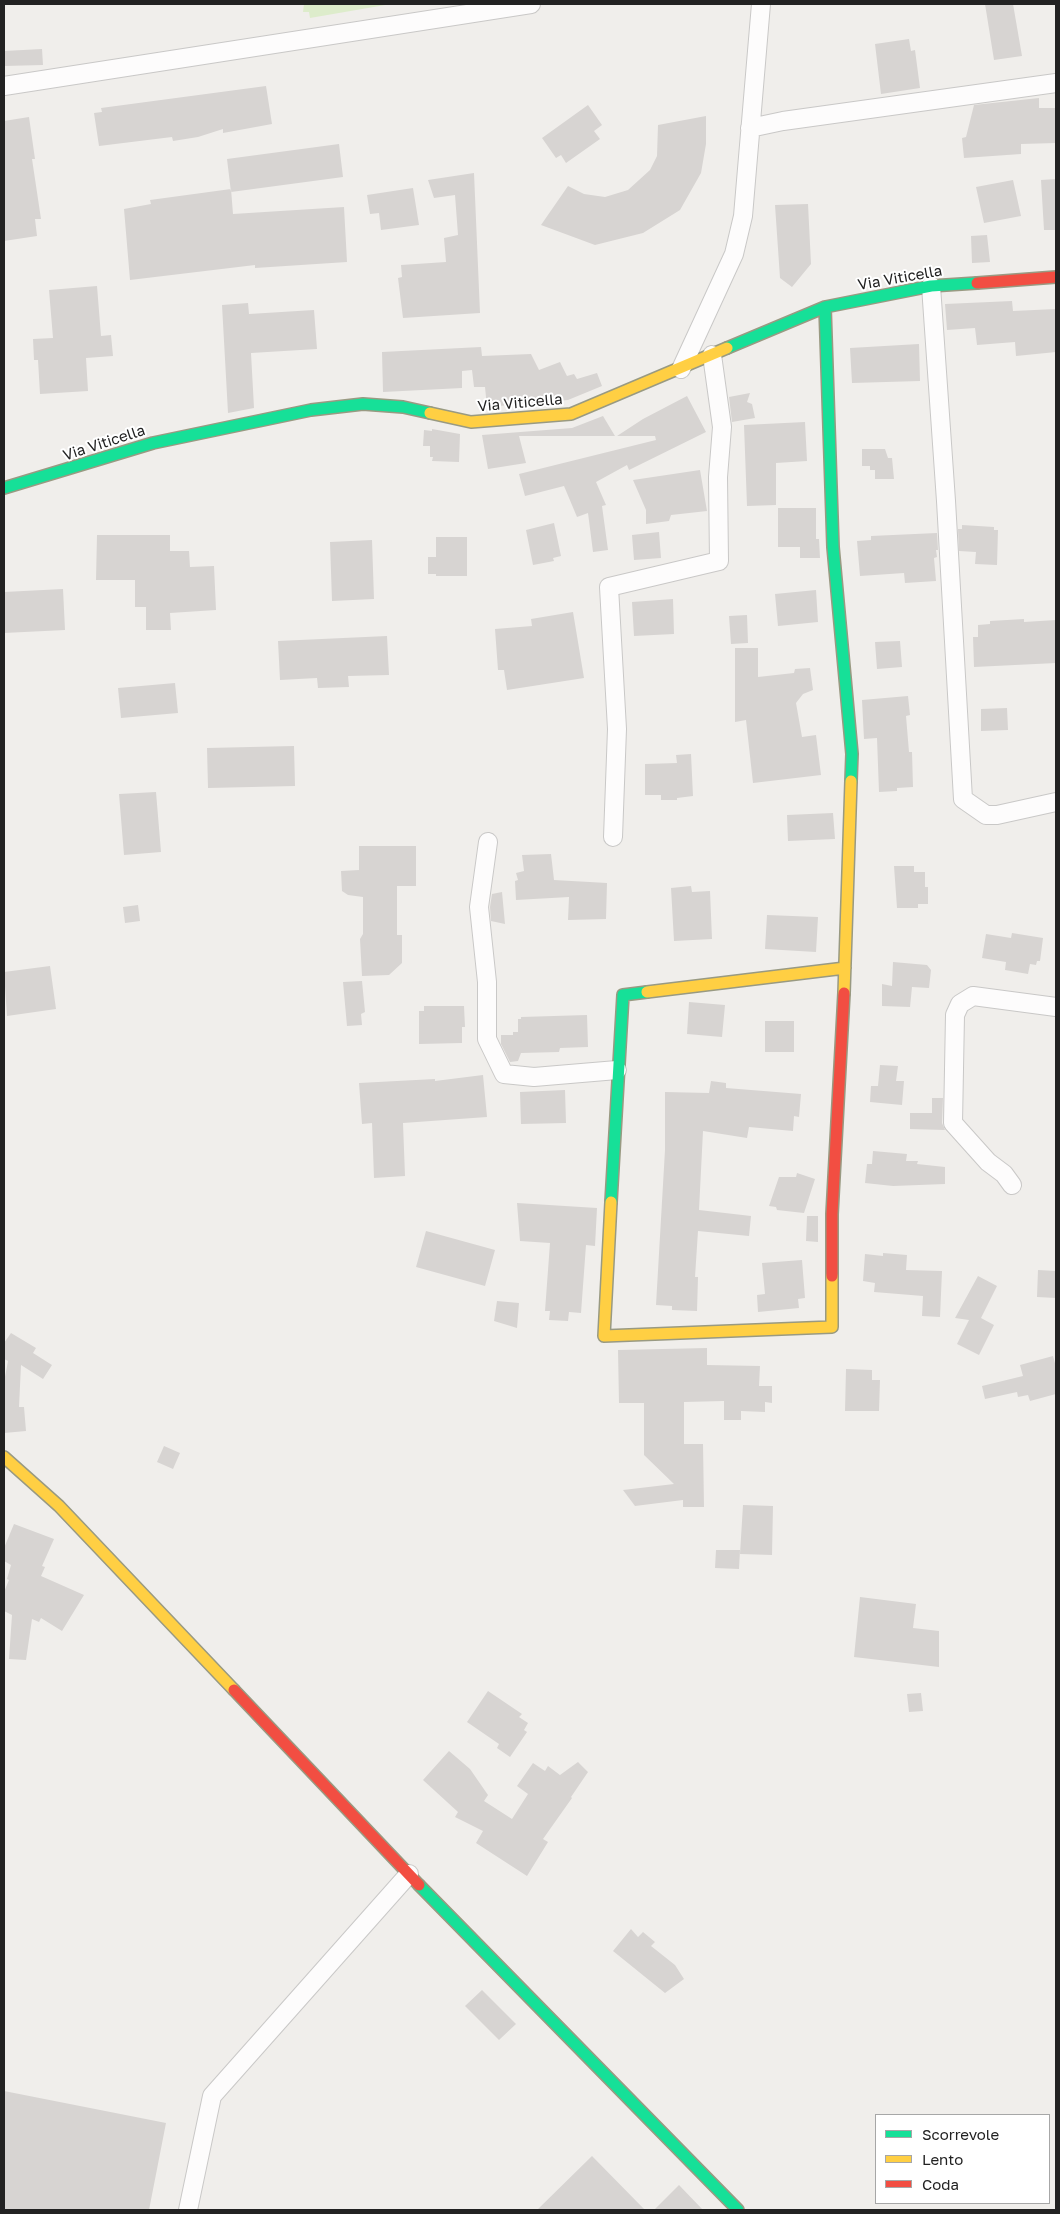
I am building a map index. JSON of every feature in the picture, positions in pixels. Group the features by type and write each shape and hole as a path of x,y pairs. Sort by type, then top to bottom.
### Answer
{"street":[{"path":"4,86 531,4"},
{"path":"681,368 734,254 743,216 762,4"},
{"path":"750,128 783,121 1056,83"},
{"name":"Via Viticella","path":"4,488 153,443 311,410 363,404 403,407 470,422 570,414 825,307 930,286 1056,277"},
{"path":"930,286 946,501 963,799 986,815 997,815 1056,802"},
{"path":"825,307 833,547 852,754 845,968 832,1214 832,1327 604,1336 617,1070 623,995 845,968"},
{"path":"614,837 617,729 609,587 720,561 718,477 722,427 712,355"},
{"path":"488,842 479,907 487,982 487,1039 504,1074 534,1077 617,1070"},
{"path":"1012,1185 1004,1174 988,1162 954,1123 955,1015 960,1004 973,996 1056,1007"},
{"path":"4,1457 60,1506 409,1874 738,2210"},
{"path":"188,2210 212,2096 409,1874"}],"green space":[{"path":"304,4 391,4 310,18 309,12 303,12"}],"building":[{"path":"985,4 1013,4 1022,56 994,60"},
{"path":"909,39 911,51 915,50 920,88 881,94 875,44"},
{"path":"42,49 43,65 4,66 4,51"},
{"path":"266,86 272,124 223,133 223,129 198,137 173,141 172,137 99,146 94,113 102,112 101,108"},
{"path":"1039,98 1039,108 1056,108 1056,143 1021,144 1021,154 964,158 962,138 966,137 974,105"},
{"path":"588,105 602,125 594,131 600,139 566,163 561,155 556,158 542,138"},
{"path":"706,116 706,144 701,173 680,210 643,233 595,245 541,225 568,186 584,194 605,197 628,190 650,170 657,156 658,125"},
{"path":"29,117 35,159 32,159 41,219 35,219 37,236 4,241 4,121"},
{"path":"339,144 343,177 231,192 227,159"},
{"path":"474,173 480,313 403,318 398,278 402,277 401,265 446,262 444,238 458,235 455,195 434,198 428,180"},
{"path":"1056,179 1056,230 1044,230 1041,180"},
{"path":"1013,180 1021,216 984,223 976,187"},
{"path":"413,188 419,225 381,230 379,213 370,214 367,195"},
{"path":"231,189 233,214 344,207 347,262 255,268 255,265 130,280 124,209 151,204 150,200"},
{"path":"808,204 811,264 792,287 780,278 775,205"},
{"path":"987,235 990,262 972,263 971,236"},
{"path":"97,286 101,336 111,335 113,356 86,358 88,391 40,394 38,360 34,360 33,339 53,338 49,290"},
{"path":"1012,301 1013,311 1056,309 1056,352 1016,356 1015,342 977,345 975,328 947,330 945,304"},
{"path":"248,303 249,314 314,310 317,349 251,353 254,408 228,413 222,305"},
{"path":"919,344 920,381 852,383 850,348"},
{"path":"481,347 482,356 531,354 539,370 560,362 567,376 574,374 577,379 597,373 602,386 568,400 487,407 485,387 474,387 472,370 462,371 462,388 383,392 382,352"},
{"path":"750,393 747,402 752,404 755,418 732,422 729,397"},
{"path":"687,396 706,432 629,470 627,465 596,482 606,505 602,506 608,550 593,552 588,513 577,517 564,486 525,496 519,474 656,440 655,436 617,436 643,419"},
{"path":"603,416 615,436 519,436 526,463 488,469 482,435 572,428"},
{"path":"805,422 807,461 776,463 776,505 747,506 744,425"},
{"path":"432,429 460,434 459,462 432,461 433,457 430,457 430,446 423,446 424,430 432,431"},
{"path":"862,449 885,449 888,458 892,458 894,479 875,479 875,470 870,470 870,466 862,466"},
{"path":"700,470 707,511 671,515 669,521 646,524 646,510 633,480"},
{"path":"778,508 816,508 816,539 819,539 820,558 800,558 800,547 778,547"},
{"path":"554,523 561,556 553,558 554,561 533,565 526,530"},
{"path":"962,525 994,527 994,530 998,530 997,565 975,564 976,552 959,551 958,529 962,529"},
{"path":"659,532 661,558 634,560 632,535"},
{"path":"937,533 938,550 936,550 937,557 934,558 936,581 905,583 904,573 860,576 857,541 871,540 871,536"},
{"path":"97,535 170,535 170,551 189,551 190,567 214,566 216,610 170,613 171,630 146,630 146,607 135,607 135,580 96,580"},
{"path":"436,537 467,537 467,576 436,576 436,574 428,574 428,557 436,557"},
{"path":"372,540 374,599 332,601 330,542"},
{"path":"63,589 65,630 4,633 4,592"},
{"path":"816,590 818,622 778,626 775,594"},
{"path":"673,599 674,634 634,636 632,602"},
{"path":"573,612 584,678 507,690 504,670 498,670 495,629 532,626 531,619"},
{"path":"747,615 748,643 731,644 729,616"},
{"path":"1024,619 1024,622 1056,620 1056,663 974,667 973,637 978,637 978,625 990,624 990,621"},
{"path":"387,636 389,675 348,676 349,687 318,688 317,678 280,680 278,641"},
{"path":"900,641 902,667 877,669 875,642"},
{"path":"735,648 758,648 758,677 794,673 795,669 810,668 813,690 803,694 796,703 802,737 816,735 821,775 753,783 746,720 735,722"},
{"path":"175,683 178,713 121,718 118,688"},
{"path":"908,696 910,715 906,716 909,752 912,752 913,787 897,788 897,791 879,792 877,738 864,739 862,700"},
{"path":"1007,708 1008,730 981,731 981,709"},
{"path":"294,746 295,786 208,788 207,748"},
{"path":"691,754 693,796 677,798 677,800 661,800 661,795 645,795 645,764 677,763 676,755"},
{"path":"156,792 161,852 124,855 119,794"},
{"path":"833,813 835,839 788,841 787,815"},
{"path":"359,846 416,846 416,886 397,886 397,935 402,935 402,963 389,975 362,976 360,939 363,934 363,897 348,895 342,891 341,871 359,870"},
{"path":"551,854 554,880 607,883 606,919 568,920 569,897 516,900 515,881 518,880 516,873 524,871 522,855"},
{"path":"894,866 914,866 914,872 925,872 925,887 928,887 928,904 918,904 918,908 897,908"},
{"path":"691,886 692,892 710,891 712,939 674,941 671,888"},
{"path":"502,892 505,924 491,921 490,907 492,894"},
{"path":"138,905 140,921 125,923 123,907"},
{"path":"767,915 818,917 816,952 765,949"},
{"path":"1012,933 1043,938 1040,961 1037,961 1036,965 1030,964 1028,974 1005,970 1006,962 982,958 986,934 1011,938"},
{"path":"893,962 927,965 931,970 929,988 912,987 910,1007 882,1006 882,984 892,986"},
{"path":"50,966 56,1009 7,1016 4,972"},
{"path":"362,981 365,1012 361,1014 362,1025 347,1026 343,982"},
{"path":"689,1002 725,1005 722,1037 687,1034"},
{"path":"424,1006 464,1006 465,1027 462,1027 462,1043 419,1044 419,1011 424,1011"},
{"path":"587,1015 588,1047 560,1048 559,1052 521,1053 518,1061 510,1062 501,1044 501,1035 513,1035 513,1032 518,1032 518,1019 521,1019 521,1017"},
{"path":"765,1021 794,1021 794,1052 765,1052"},
{"path":"880,1065 898,1066 896,1081 904,1081 902,1105 870,1102 871,1086 878,1086"},
{"path":"483,1075 487,1117 403,1123 405,1176 374,1178 372,1123 362,1124 359,1083 435,1079 435,1081"},
{"path":"711,1081 726,1083 726,1088 801,1094 799,1117 794,1116 793,1131 749,1127 747,1138 703,1131 699,1210 751,1216 749,1236 698,1231 695,1277 698,1277 697,1311 672,1310 672,1306 656,1305 665,1150 665,1092 709,1093"},
{"path":"565,1090 566,1123 521,1124 520,1092"},
{"path":"932,1098 943,1098 942,1123 945,1130 910,1129 910,1113 932,1113"},
{"path":"873,1151 907,1154 906,1161 918,1161 917,1164 945,1167 945,1184 893,1186 865,1183 867,1164 872,1164"},
{"path":"797,1173 815,1179 804,1213 777,1210 776,1207 769,1206 779,1177 796,1177"},
{"path":"517,1203 597,1208 595,1246 586,1245 581,1313 569,1312 568,1321 549,1320 550,1311 545,1311 550,1243 520,1241"},
{"path":"807,1216 818,1216 818,1242 806,1241"},
{"path":"426,1231 495,1250 485,1286 416,1267"},
{"path":"883,1253 907,1255 906,1270 942,1271 940,1317 922,1316 923,1296 874,1292 875,1283 863,1281 865,1254 883,1256"},
{"path":"802,1260 805,1298 798,1299 799,1308 758,1312 757,1295 765,1294 762,1263"},
{"path":"1038,1270 1056,1271 1056,1298 1037,1297"},
{"path":"978,1276 997,1286 981,1318 994,1325 979,1355 957,1344 969,1320 955,1318"},
{"path":"497,1301 519,1303 517,1328 494,1321"},
{"path":"11,1333 36,1348 33,1353 52,1365 43,1379 21,1365 19,1407 24,1407 26,1431 4,1433 4,1382 8,1361 4,1359 4,1343"},
{"path":"707,1348 707,1365 760,1366 759,1386 772,1386 772,1403 765,1402 765,1412 741,1411 741,1420 724,1420 724,1401 684,1402 684,1444 703,1444 704,1507 683,1507 683,1500 635,1506 623,1490 674,1484 644,1455 644,1403 619,1403 618,1350"},
{"path":"1053,1356 1056,1367 1056,1394 1030,1401 1028,1395 1018,1397 1017,1392 985,1399 982,1386 1023,1376 1020,1365"},
{"path":"846,1369 872,1370 872,1380 880,1380 879,1411 845,1411"},
{"path":"164,1446 180,1453 173,1469 157,1462"},
{"path":"743,1505 773,1506 772,1555 740,1554"},
{"path":"14,1524 54,1539 42,1566 45,1567 41,1576 84,1595 62,1631 41,1618 39,1622 32,1619 26,1660 9,1659 12,1615 4,1611 4,1592 9,1580 7,1579 11,1565 4,1561 4,1548"},
{"path":"716,1550 740,1550 739,1569 715,1568"},
{"path":"860,1597 916,1604 913,1628 939,1631 939,1667 854,1657"},
{"path":"488,1691 522,1714 519,1717 528,1723 524,1730 527,1732 510,1757 497,1748 499,1744 467,1722"},
{"path":"921,1693 923,1711 909,1712 907,1694"},
{"path":"449,1751 470,1769 488,1795 484,1801 512,1819 528,1794 517,1786 533,1763 545,1771 548,1766 560,1775 578,1762 588,1772 543,1839 548,1842 527,1876 476,1843 483,1831 455,1817 458,1812 423,1780"},
{"path":"631,1929 638,1937 643,1932 655,1942 651,1946 675,1965 684,1979 665,1993 613,1951"},
{"path":"482,1990 516,2024 499,2040 465,2006"},
{"path":"4,2091 166,2123 149,2210 4,2210"},
{"path":"592,2156 645,2210 537,2210"},
{"path":"679,2185 703,2210 654,2210"}],"traffic: fast":[{"path":"727,348 825,307 931,286 977,283"},
{"path":"825,307 833,547 852,754 851,781"},
{"path":"4,488 153,443 311,410 363,404 403,407 430,413"},
{"path":"611,1202 623,995 647,992"},
{"path":"419,1885 738,2210"}],"traffic: slow":[{"path":"430,413 471,422 571,414 727,348"},
{"path":"844,993 851,781"},
{"path":"647,992 845,968"},
{"path":"611,1202 604,1336 832,1327 832,1276"},
{"path":"4,1457 59,1506 234,1690"}],"traffic: jam":[{"path":"977,283 1056,277"},
{"path":"832,1276 832,1214 844,993"},
{"path":"234,1690 419,1885"}]}
